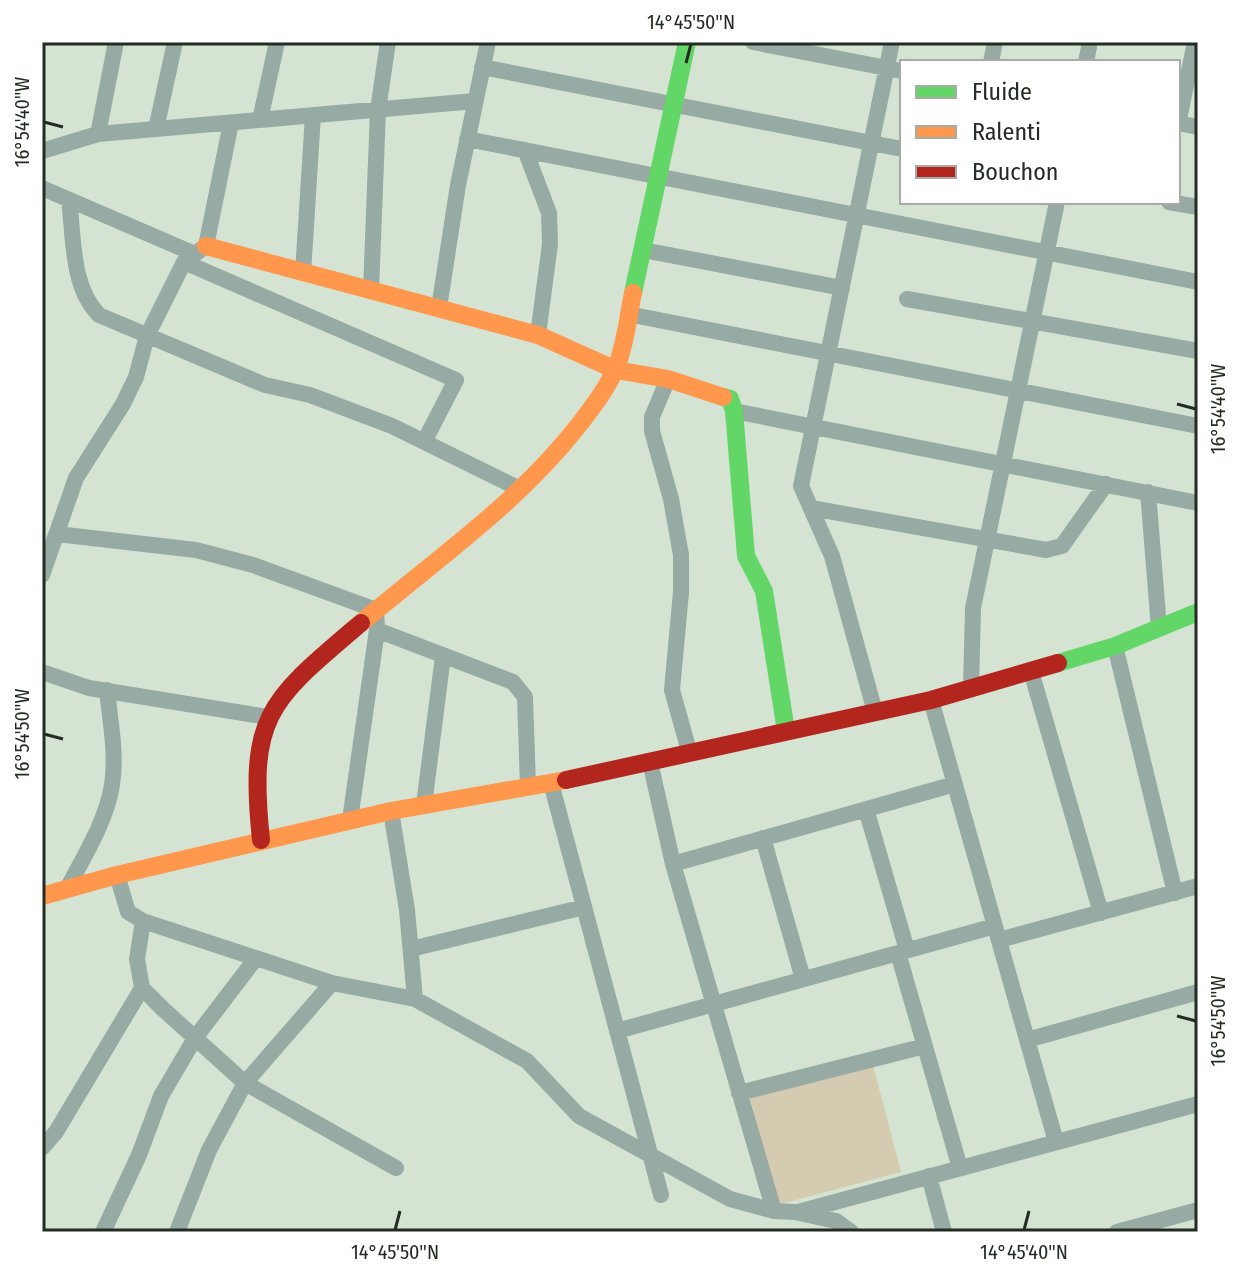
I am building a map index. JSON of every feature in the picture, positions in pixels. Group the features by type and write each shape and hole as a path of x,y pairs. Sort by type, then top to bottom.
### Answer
{"street":[{"path":"98,134 115,42"},
{"path":"156,129 175,42"},
{"path":"260,120 277,42"},
{"path":"371,291 378,110 388,42"},
{"path":"439,308 467,139 488,42"},
{"path":"261,840 256,787 268,717 283,692 520,489 578,428 616,370 687,42"},
{"path":"753,42 788,45 894,69"},
{"path":"875,712 841,584 801,486 871,143 894,69 892,42"},
{"path":"1180,114 1195,42"},
{"path":"482,67 900,149"},
{"path":"42,151 98,134 475,101"},
{"path":"303,273 313,115"},
{"path":"42,575 76,478 99,445 136,377 147,336 195,254 231,123"},
{"path":"467,139 1198,282"},
{"path":"525,150 549,213 550,244 538,335"},
{"path":"42,188 195,254 456,380 424,442"},
{"path":"69,200 81,289 90,307 99,315 265,385 310,395 392,426 520,489"},
{"path":"971,688 973,608 1057,204"},
{"path":"643,250 842,288"},
{"path":"195,254 303,273 439,308 538,335 616,370 668,379 730,399 734,411 746,556 764,591 786,731"},
{"path":"907,299 1198,351"},
{"path":"628,314 1198,426"},
{"path":"668,379 652,417 652,431 671,499 681,555 681,592 672,690 689,751"},
{"path":"734,411 1198,503"},
{"path":"811,508 1046,550 1062,546 1106,484"},
{"path":"1148,492 1159,628"},
{"path":"57,534 196,550 253,565 376,610"},
{"path":"350,820 377,630 376,610"},
{"path":"42,896 117,875 350,820 551,783 931,700 1115,646 1198,612"},
{"path":"377,630 513,682 525,697 528,787"},
{"path":"1115,646 1175,893"},
{"path":"424,805 443,656"},
{"path":"1031,671 1101,913"},
{"path":"42,672 89,688 268,717"},
{"path":"67,889 98,830 112,785 113,758 107,690"},
{"path":"931,700 1056,1142"},
{"path":"650,762 673,864 774,1211"},
{"path":"551,783 661,1195"},
{"path":"673,864 955,784"},
{"path":"866,809 925,1046 960,1168"},
{"path":"391,811 415,999"},
{"path":"763,838 803,979"},
{"path":"117,875 128,912 143,921 332,983 415,999 527,1061 579,1116 730,1199 774,1211 836,1221 851,1232"},
{"path":"617,1031 903,952 1101,913 1198,886"},
{"path":"411,949 584,907"},
{"path":"143,921 137,959 142,988 245,1083 396,1168"},
{"path":"103,1232 139,1155 161,1096 195,1038 256,958"},
{"path":"177,1232 209,1150 245,1083 332,983"},
{"path":"42,1148 56,1132 142,988"},
{"path":"1027,1040 1198,992"},
{"path":"739,1093 925,1046"},
{"path":"795,1212 1198,1104"},
{"path":"929,1176 944,1232"},
{"path":"1117,1232 1198,1210"}],"shaded area":[{"path":"873,1065 901,1172 777,1205 750,1097"}],"traffic: fast":[{"path":"633,293 687,42"},
{"path":"723,397 730,399 734,411 746,556 764,591 786,731"},
{"path":"1058,663 1115,646 1198,612"}],"traffic: slow":[{"path":"206,246 538,335 616,370 668,379 723,397"},
{"path":"361,623 502,506 578,426 605,389 617,365 633,293"},
{"path":"42,896 117,875 391,811 566,780"}],"traffic: jam":[{"path":"261,840 258,764 263,737 272,714 305,672 361,623"},
{"path":"566,780 931,700 1058,663"}]}
